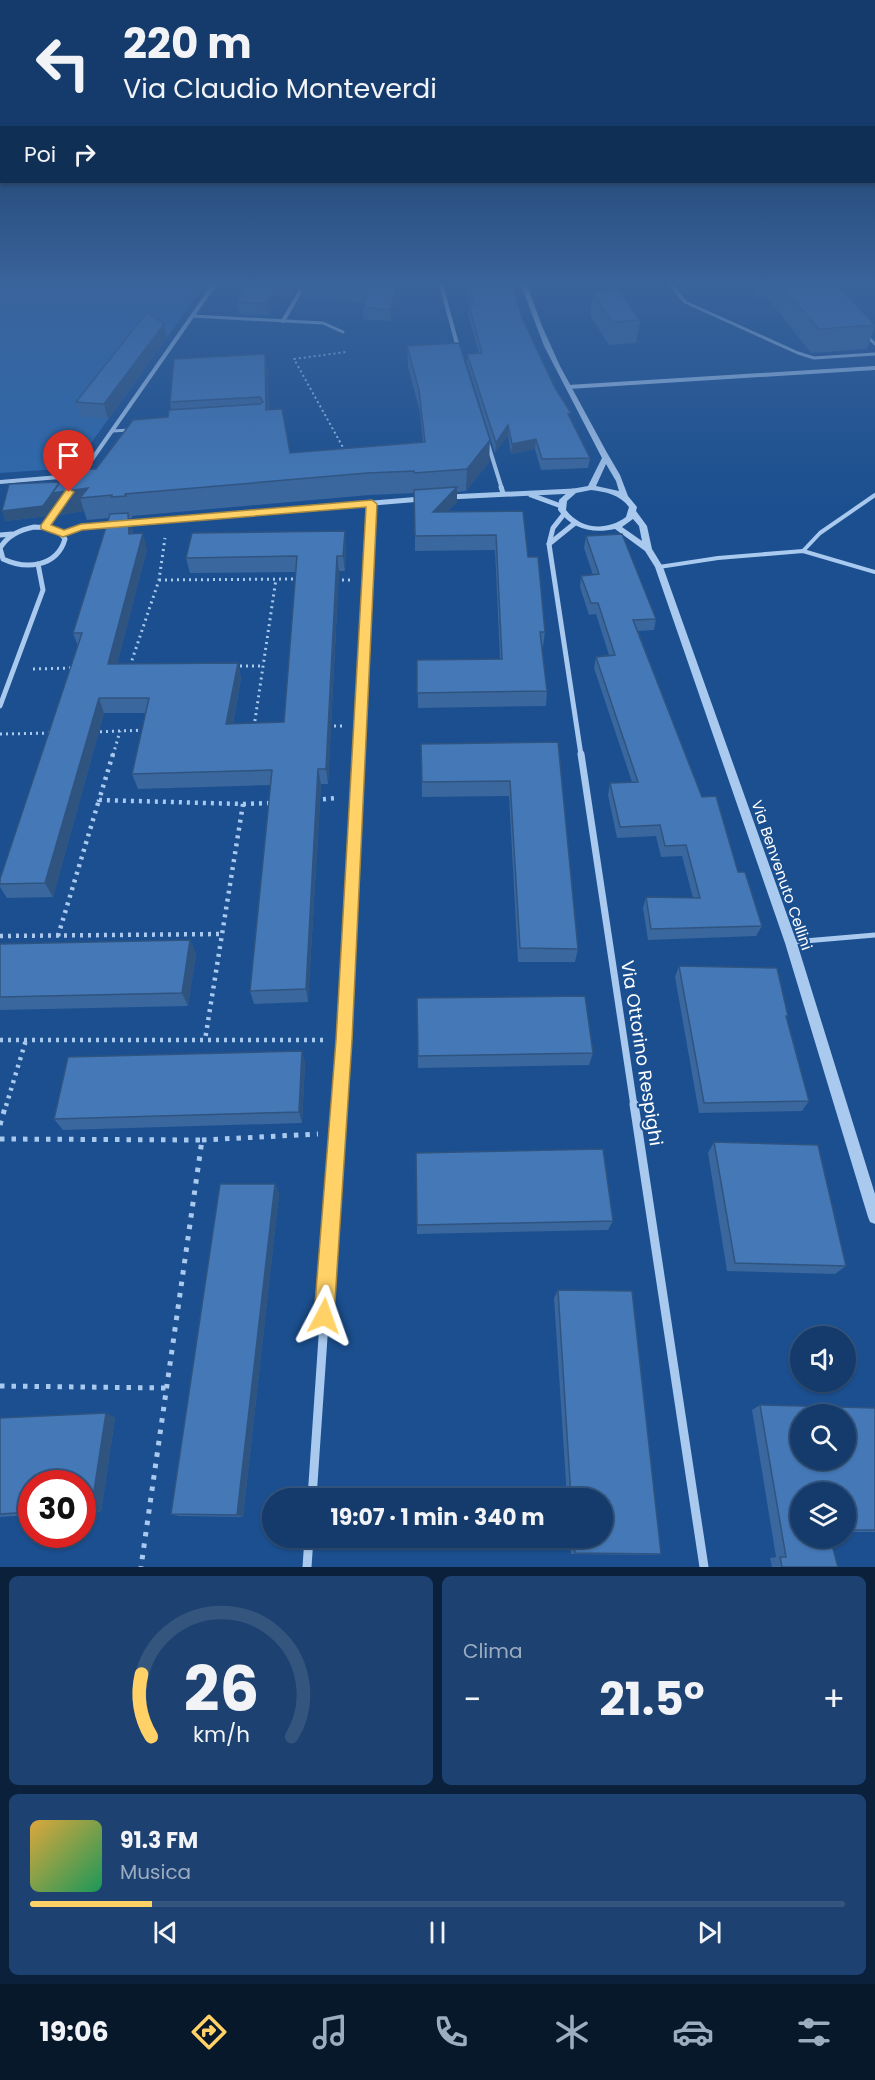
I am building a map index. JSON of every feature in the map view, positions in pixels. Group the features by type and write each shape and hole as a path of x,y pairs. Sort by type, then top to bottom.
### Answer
{"street":[{"path":"75,483 163,358"},
{"path":"556,358 605,459 616,470 622,482 624,496"},
{"path":"568,387 875,368"},
{"path":"486,438 503,493"},
{"path":"591,488 605,459"},
{"path":"0,482 81,475"},
{"path":"444,498 503,493 574,491 591,488 615,491 624,496 633,507 633,513 625,523 617,527 596,529 575,523 562,510 527,494"},
{"path":"549,544 553,528 562,510 563,500 574,491"},
{"path":"63,534 81,527 432,499"},
{"path":"45,527 63,501"},
{"path":"313,1488 344,1040 372,504"},
{"name":"Via Benvenuto Cellini","path":"633,513 643,526 648,549 658,567 790,943 875,1217"},
{"path":"549,544 575,523"},
{"path":"0,535 45,527 58,530 65,539 62,550 48,560 38,564 17,565 3,558 0,553 2,543 13,534"},
{"name":"Via Benvenuto Cellini","path":"617,527 648,549"},
{"name":"Via Ottorino Respighi","path":"549,544 704,1567"},
{"path":"0,706 43,590 38,564"},
{"path":"307,1567 308,1548"}],"lane":[{"path":"112,431 135,430"},
{"path":"803,551 820,533 875,495"},
{"path":"658,567 718,558 803,551 875,572"},
{"path":"790,943 875,935"}],"path":[{"path":"300,358 294,359 349,459"},
{"path":"333,451 344,449"},
{"path":"130,667 159,580 167,520"},
{"path":"254,728 276,579"},
{"path":"159,580 299,579"},
{"path":"333,580 368,580"},
{"path":"230,666 263,666"},
{"path":"118,667 141,667"},
{"path":"13,670 83,668"},
{"path":"325,726 360,725"},
{"path":"243,728 266,728"},
{"path":"87,732 153,730"},
{"path":"58,936 120,731"},
{"path":"0,734 65,732"},
{"path":"311,800 357,797"},
{"path":"99,800 243,804 277,802"},
{"path":"205,1040 243,804"},
{"path":"0,936 222,934"},
{"path":"0,1040 344,1040"},
{"path":"0,1125 26,1040"},
{"path":"0,1139 202,1140 337,1134"},
{"path":"141,1567 202,1140"},
{"path":"0,1386 167,1388"}],"shaded area":[{"path":"0,358 152,358 73,468 0,473"}],"building":[{"path":"111,358 138,358 104,404 76,402"},
{"path":"265,358 266,410 282,409 290,453 425,442 419,390 410,358 464,358 490,440 467,469 414,473 414,471 367,473 111,497 112,495 80,498 88,488 52,493 69,470 96,469 133,420 168,417 169,410 263,402 260,397 170,402 174,359"},
{"path":"468,358 541,358 555,388 571,413 568,414 590,458 542,459 536,439 512,444 508,425 496,443"},
{"path":"60,482 43,506 2,511 9,484"},
{"path":"457,487 433,512 523,511 528,557 538,557 545,632 540,632 547,691 417,693 417,660 502,659 496,535 415,536 414,490"},
{"path":"128,513 129,534 143,533 108,664 238,663 226,724 284,722 297,556 186,558 192,533 345,531 343,556 337,556 326,769 318,769 306,989 250,991 272,770 132,774 149,698 99,698 45,883 0,884 82,633 73,633 110,514"},
{"path":"622,534 656,619 633,620 702,797 716,796 738,872 745,872 762,926 651,929 646,897 700,898 686,845 665,846 660,825 620,827 610,783 638,782 596,657 615,655 598,603 591,603 581,576 599,574 586,536"},
{"path":"558,742 578,949 520,948 510,781 422,782 421,744"},
{"path":"190,940 182,993 0,997 0,944"},
{"path":"679,966 777,968 788,1016 786,1016 809,1101 704,1103"},
{"path":"585,996 593,1053 418,1056 417,998"},
{"path":"302,1051 299,1112 54,1119 68,1057"},
{"path":"714,1142 818,1145 846,1266 735,1263"},
{"path":"603,1149 613,1221 417,1225 416,1153"},
{"path":"220,1184 275,1184 237,1515 171,1514"},
{"path":"558,1290 632,1291 661,1554 575,1553 575,1548 613,1548 613,1488 570,1488"},
{"path":"760,1405 790,1406 790,1470 856,1470 856,1408 875,1408 875,1530 856,1530 856,1482 790,1482 790,1548 833,1548 838,1567 782,1567 780,1557 786,1557"},
{"path":"106,1413 96,1478 96,1470 18,1470 18,1513 0,1514 0,1418"}],"route":[{"path":"69,492 45,527 58,530 63,534 81,527 372,504 344,1040 324,1316"}]}
